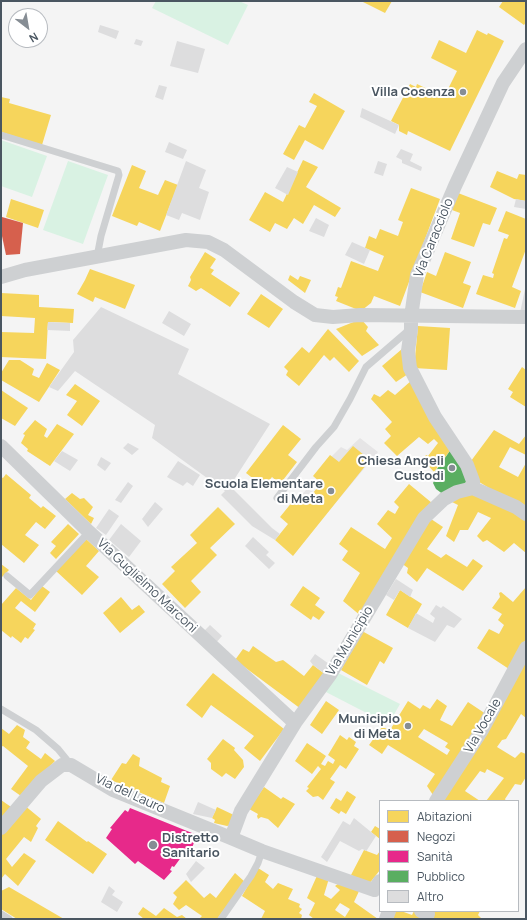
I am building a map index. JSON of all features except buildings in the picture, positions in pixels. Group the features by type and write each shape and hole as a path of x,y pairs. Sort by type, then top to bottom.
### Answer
{"street":[{"name":"Via Caracciolo","path":"473,488 473,481 467,465 435,417 410,368 408,351 411,323 417,275 452,193 503,83 526,49"},
{"path":"1,277 25,270 186,240 208,242 224,250 294,302 315,315 333,317 360,315 411,323 526,317"},
{"name":"Via Guglielmo Marconi","path":"1,446 89,532 295,723"},
{"path":"473,488 516,507 526,514"},
{"name":"Via Municipio","path":"231,838 241,811 295,723 330,675 424,518 444,499 457,492 473,488"},
{"name":"Via Vocale","path":"437,800 482,730 526,648"},
{"path":"1,828 41,781 62,765 71,765"},
{"name":"Via del Lauro","path":"71,765 113,790 231,838"},
{"path":"231,838 262,851 378,888"},
{"path":"423,912 428,914 426,919"}],"lane":[{"path":"1,135 118,171 119,175 101,236 97,257"},
{"path":"277,498 316,446 334,427 366,367 411,323"},
{"path":"7,576 30,595 89,532"},
{"path":"1,709 36,730 58,749 71,765"},
{"path":"221,919 251,876 262,851"},
{"path":"1,914 9,919"}],"shaded area":[{"name":"Scuola Elementare di Meta","path":"360,438 378,452 303,542 290,507 307,489 315,493 330,474 322,466 341,447 347,450"}],"green space":[{"path":"156,1 239,1 248,5 228,45 152,8"},
{"path":"1,140 47,156 32,197 1,186"},
{"path":"68,161 108,175 83,244 43,230"},
{"path":"336,672 400,704 392,718 387,715 384,722 324,691"}],"place":[{"name":"Villa Cosenza","path":"463,92"},
{"name":"Chiesa Angeli Custodi","path":"452,468"},
{"name":"Scuola Elementare di Meta","path":"331,491"},
{"name":"Municipio di Meta","path":"408,726"},
{"name":"Distretto Sanitario","path":"153,845"}]}
